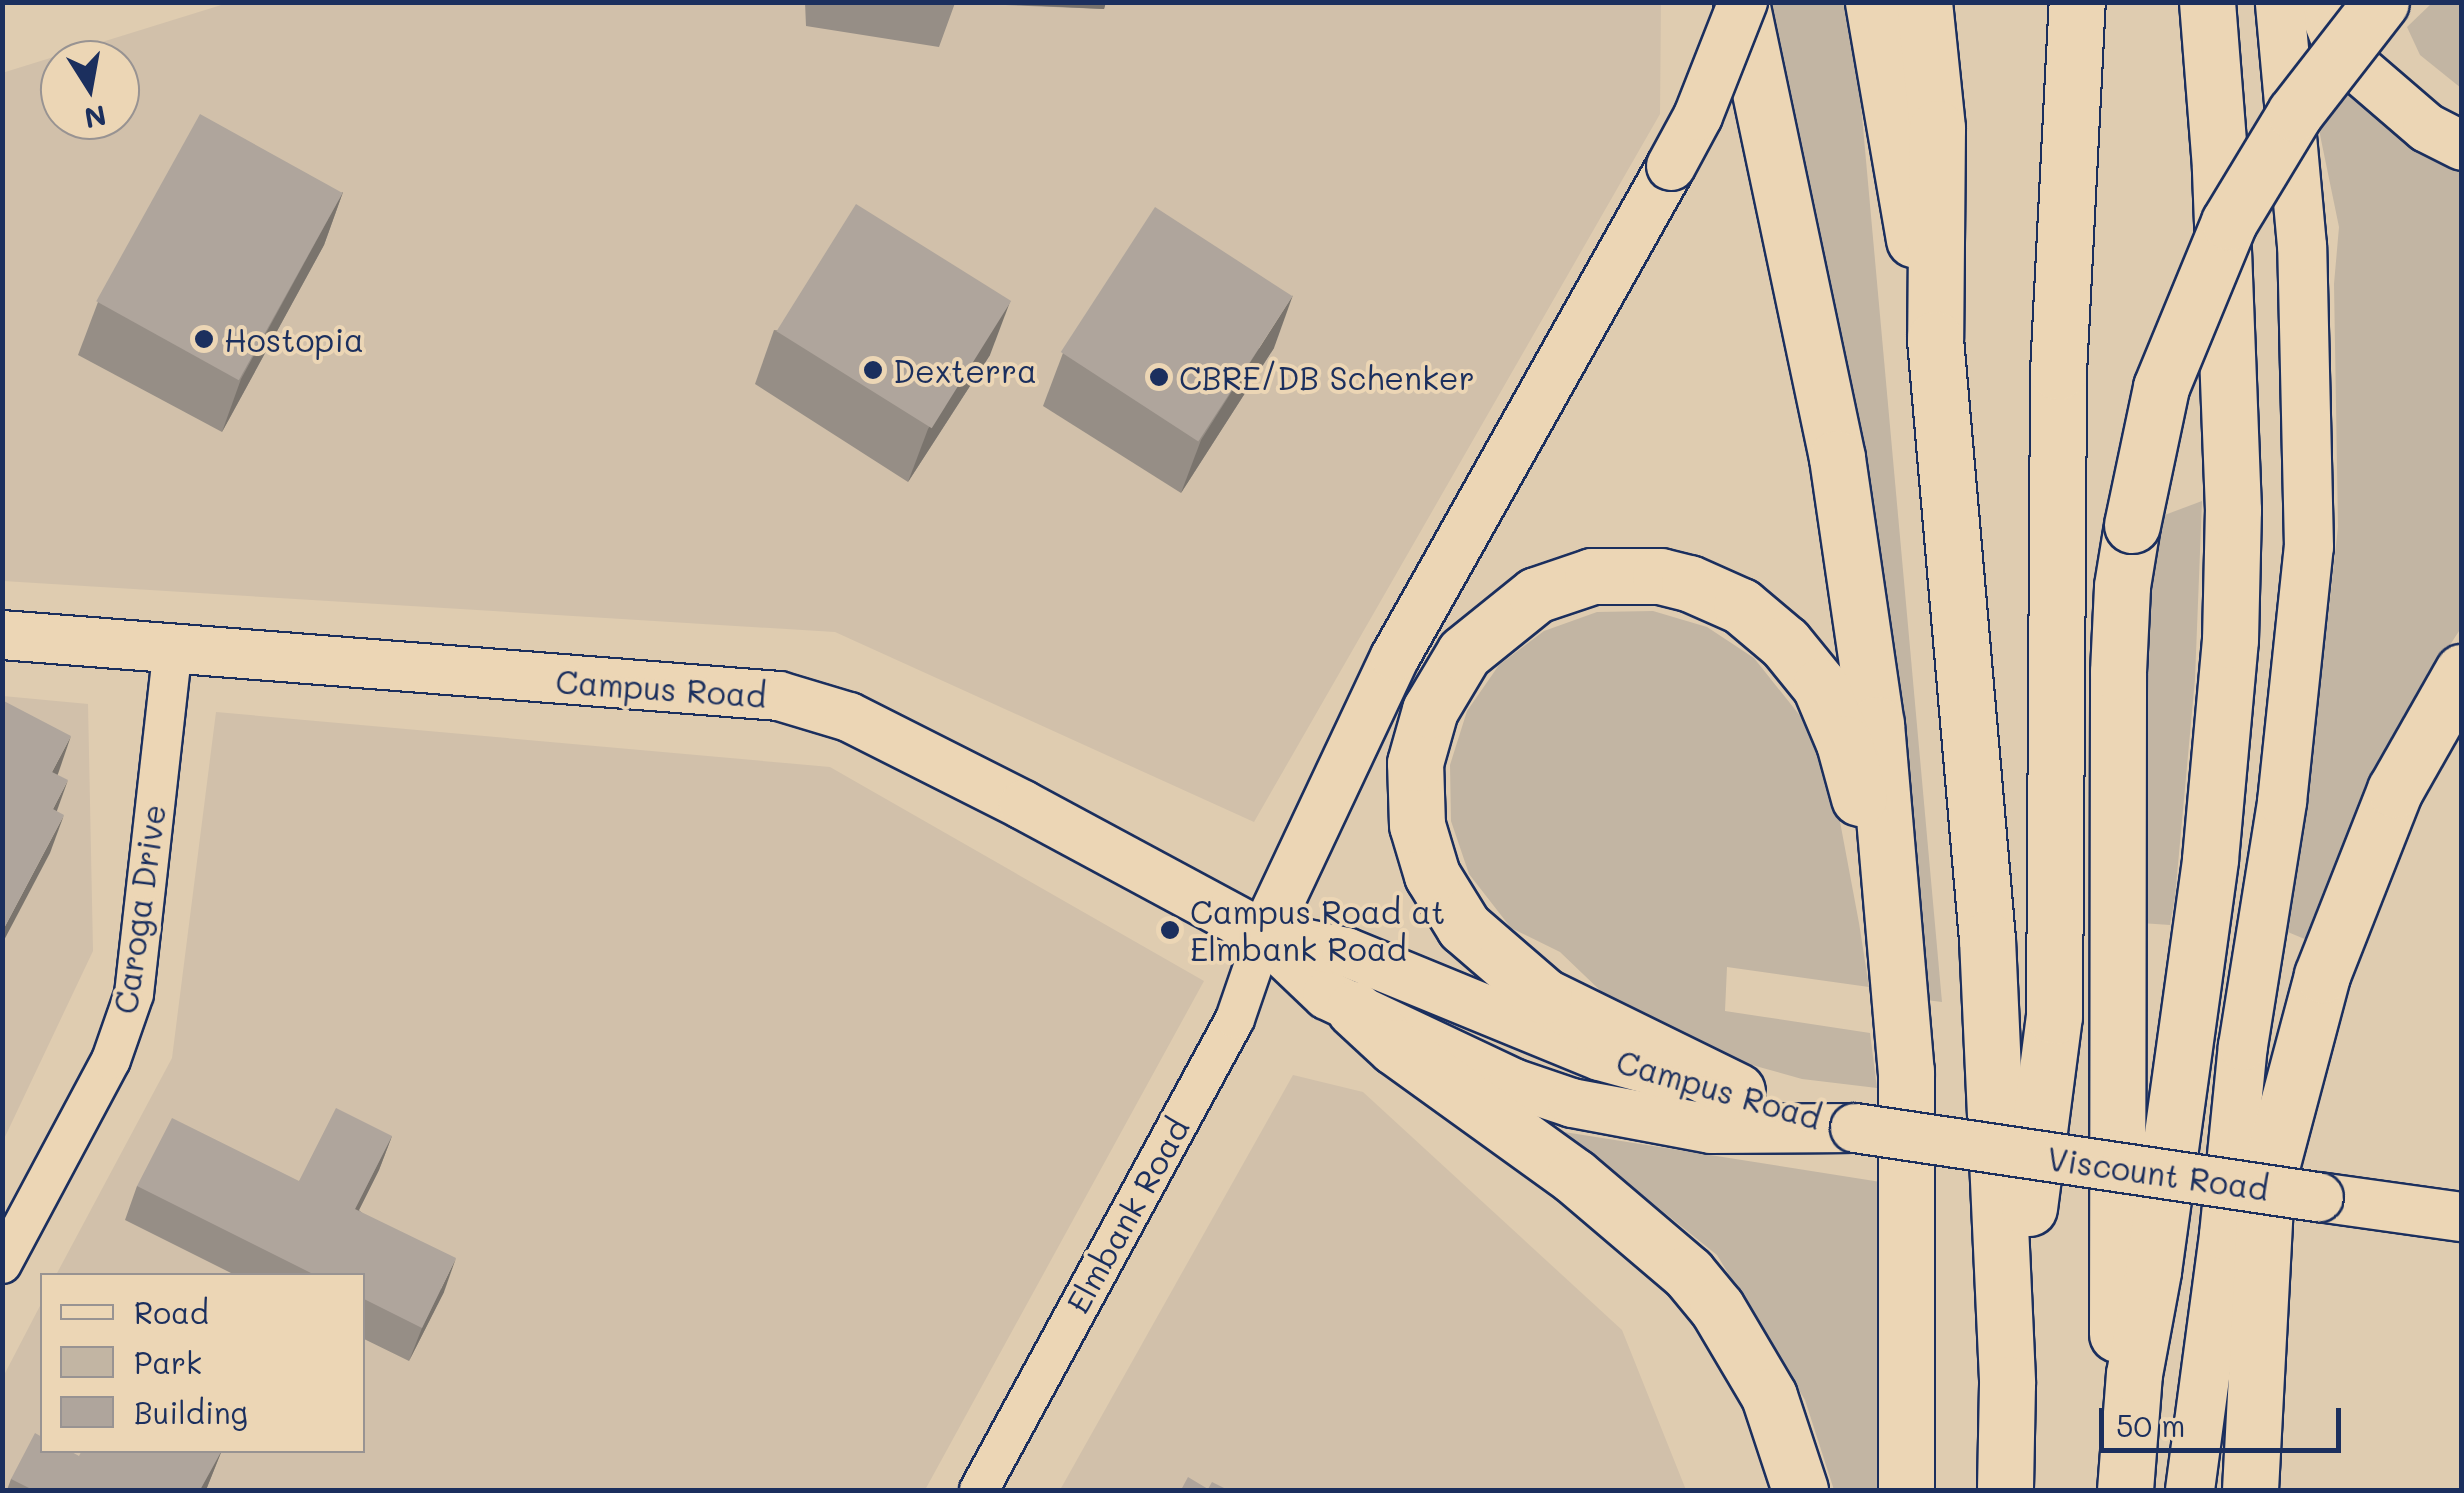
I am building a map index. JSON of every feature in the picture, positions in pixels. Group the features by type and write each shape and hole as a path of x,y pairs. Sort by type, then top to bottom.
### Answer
{"highway":[{"path":"1742,2 1837,458 1876,724 1906,1071 1906,1490"},
{"path":"1873,2 1893,139 1935,339"},
{"path":"1924,2 1937,128 1935,339 1987,939 2007,1384 2005,1490"},
{"path":"2007,1384 2054,1016 2058,372 2074,29 2064,2"},
{"path":"2125,1490 2134,1374 2190,1016 2230,640 2233,510 2220,168 2207,2"},
{"path":"2134,1374 2114,1326 2119,1114 2118,672 2122,586 2132,525 2161,388 2229,222 2295,113 2382,2"},
{"path":"1737,1091 1544,996 1464,927 1446,902 1423,848 1414,782 1430,710 1464,653 1536,595 1592,576 1660,576 1689,583 1740,606 1785,643 1820,686 1844,743 1891,904"},
{"path":"2250,1490 2251,1408 2266,1186 2322,975 2395,790 2462,672"},
{"path":"1354,1010 1394,1047 1574,1176 1688,1272 1717,1308 1769,1396 1800,1490"}],"street":[{"path":"1264,936 1395,657 1698,116 1742,2"},
{"path":"2190,1490 2224,1235 2242,1046 2284,784 2309,546 2302,246 2280,2"},
{"path":"2321,2 2341,54 2427,128 2462,146"},
{"name":"Campus Road","path":"2,635 173,645 560,682 779,696 865,725 1264,936 1326,995 1513,1083 1572,1104 1710,1129 1855,1128"},
{"name":"Caroga Drive","path":"2,1264 111,1060 134,994 173,645"},
{"name":"Campus Road","path":"1264,936 1346,952 1600,1056 1737,1091 1855,1128"},
{"name":"Elmbank Road","path":"980,1490 1235,1019 1264,936"},
{"name":"Viscount Road","path":"1855,1128 2462,1217"}],"shaded area":[{"path":"231,2 1661,3 1660,114 1254,822 835,632 3,581 2,73 40,61 40,140 140,140 140,40 108,40"},
{"path":"3,696 88,704 93,951 3,1141"},
{"path":"216,712 830,767 1204,981 925,1490 3,1490 3,1377 40,1306 40,1453 365,1453 365,1273 57,1273 172,1058"},
{"path":"1293,1075 1363,1092 1622,1330 1686,1490 1060,1490"}],"green space":[{"path":"2433,2 2461,3 2461,88 2420,55 2407,27"},
{"path":"1768,3 1844,3 1848,23 1860,94 1942,1002 1926,1000"},
{"path":"2351,80 2461,158 2461,628 2419,693 2372,787 2307,940 2283,930 2312,760 2338,527 2334,284 2339,227 2318,125"},
{"path":"2202,501 2195,679 2175,897 2170,925 2141,923 2141,681 2154,519"},
{"path":"1653,611 1707,627 1754,658 1805,722 1838,811 1859,923 1869,987 1727,967 1725,1011 1870,1033 1877,1088 1802,1079 1741,1062 1607,997 1560,952 1511,928 1469,874 1451,821 1450,765 1467,711 1499,665 1544,631 1597,612"},
{"path":"1564,1132 1887,1183 1882,1490 1834,1490 1805,1400 1717,1255"}],"building":[{"path":"200,114 343,193 239,380 96,301"},
{"path":"856,204 1011,301 932,428 777,331"},
{"name":"CBRE/DB Schenker","path":"1155,207 1293,296 1198,441 1061,352"},
{"path":"2,700 71,736 52,772 68,780 53,809 64,815 2,932"},
{"path":"336,1108 392,1136 355,1209 456,1258 422,1328 365,1300 365,1273 311,1273 137,1186 172,1118 299,1181"},
{"path":"35,1433 40,1436 40,1453 220,1453 200,1490 33,1490 11,1479"},
{"path":"1188,1477 1208,1489 1212,1482 1228,1490 1181,1490"}],"place":[{"name":"Hostopia","path":"204,339"},
{"name":"Dexterra","path":"873,370"},
{"name":"CBRE/DB Schenker","path":"1159,377"},
{"name":"Campus Road at Elmbank Road","path":"1170,930"}]}
